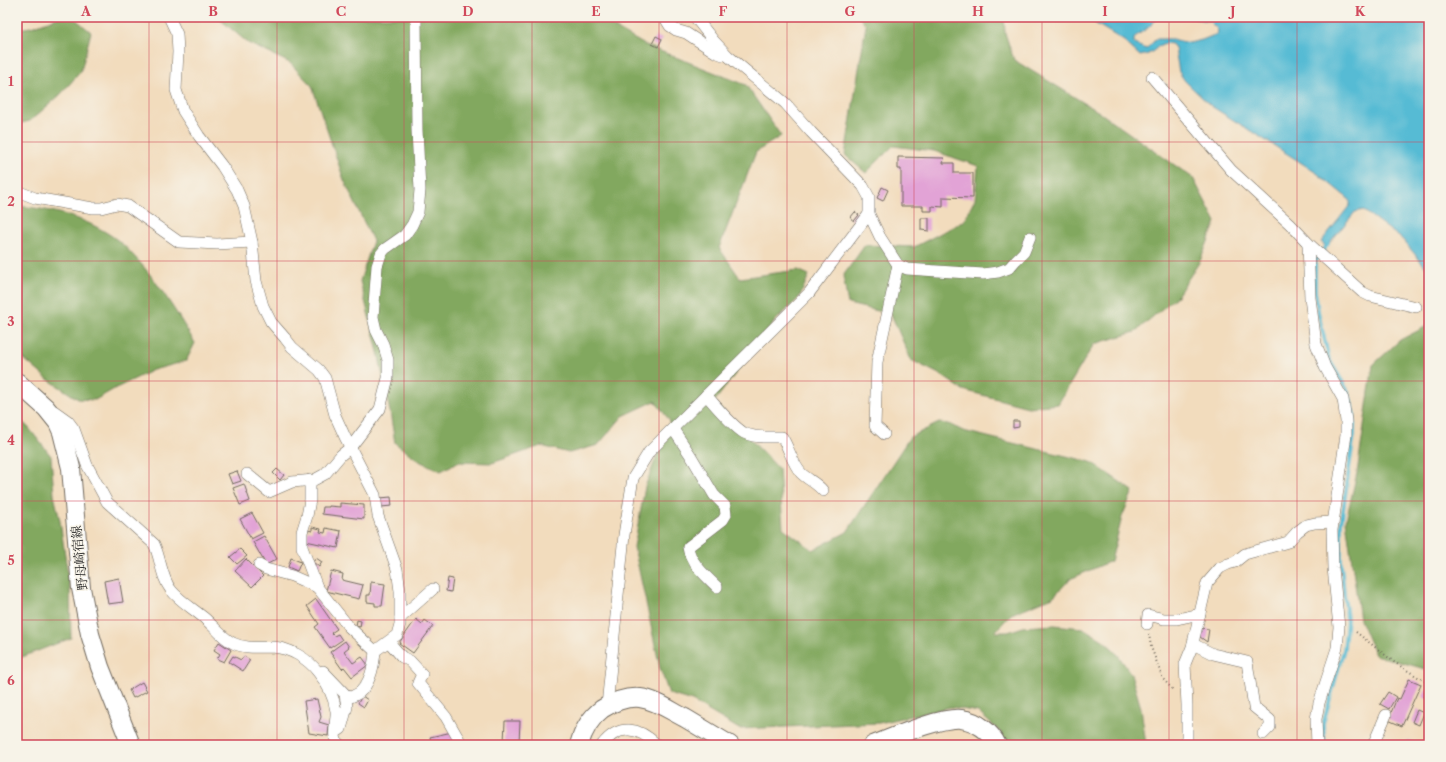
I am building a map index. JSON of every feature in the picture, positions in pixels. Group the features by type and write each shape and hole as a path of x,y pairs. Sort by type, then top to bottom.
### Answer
{"main road":[{"name":"野母崎宿線","path":"17,382 46,408 58,423 62,432 71,468 81,588 90,634 100,667 132,745"},
{"path":"580,745 588,724 597,714 607,706 622,699 632,698 641,698 664,707 730,745"},
{"path":"873,745 948,720 962,719 987,730 997,745"}],"street":[{"path":"169,17 177,34 178,52 176,90 183,111 198,136 222,166 237,190 244,206 252,242 256,281 263,306 271,322 284,338 292,347 319,370 325,378 335,415 350,448 375,495 378,516 397,569 400,591 400,624 397,635 375,651"},
{"path":"247,474 269,492 292,482 310,480 325,474 341,455 350,448 380,409 388,378 388,360 383,344 376,330 373,317 377,266 381,254 385,249 405,235 418,212 420,190 417,130 416,17"},
{"path":"695,17 728,56 785,103 863,186 869,197 869,214 880,237 898,265 907,269 934,272 982,274 998,272 1009,268 1024,252 1030,238"},
{"path":"665,18 670,26 676,30 686,33 715,52 728,56"},
{"path":"1152,77 1231,170 1362,292 1370,296 1416,307"},
{"path":"17,191 35,198 93,208 101,208 117,204 128,206 179,242 217,244 252,242"},
{"path":"607,706 624,535 633,478 649,452 809,293 869,214"},
{"path":"1308,243 1310,298 1316,344 1342,399 1346,421 1346,435 1334,522 1333,568 1338,627 1337,648 1319,703 1316,719 1317,745"},
{"path":"884,434 875,426 876,362 898,265"},
{"path":"706,395 745,434 764,437 782,437 795,465 801,473 818,485 823,491"},
{"path":"46,408 56,412 68,421 74,430 87,465 107,502 154,544 165,579 171,589 185,604 202,616 232,643 244,647 272,647 287,650 302,658 318,672 329,690 336,711 335,738 337,743 340,745"},
{"path":"673,428 714,495 725,506 726,515 723,520 688,547 689,553 695,562 717,587"},
{"path":"310,480 310,500 302,532 302,547 317,587 349,627 375,651"},
{"path":"1187,745 1185,664 1192,644 1207,584 1220,568 1235,562 1245,554 1288,542 1306,525 1334,522"},
{"path":"260,565 266,569 292,576 317,587"},
{"path":"400,618 433,589"},
{"path":"1147,624 1148,615 1164,619 1177,619 1200,614"},
{"path":"389,642 402,657 410,661 422,674 418,683 446,717 462,745"},
{"path":"1192,644 1214,654 1247,662 1254,707 1270,720 1270,727 1263,734"},
{"path":"346,699 360,692 366,684 374,667 375,651"},
{"path":"313,668 323,670 345,694 347,707 341,729 335,733 331,745"},
{"path":"1374,745 1386,715"},
{"path":"602,745 615,734 628,729 640,732 656,745"}],"path":[{"path":"1147,624 1151,647 1163,679 1187,705"},
{"path":"1356,632 1394,662 1429,684"}],"green space":[{"path":"60,17 73,17 91,32 81,71 60,95 30,121 17,124 17,29 31,27"},
{"path":"217,17 596,17 645,45 746,85 781,136 756,152 719,248 740,278 798,270 809,275 799,298 775,321 714,402 779,469 783,528 813,550 847,532 910,437 939,423 949,424 963,431 1091,462 1133,491 1122,517 1111,561 1070,579 1053,597 1011,614 995,632 1008,632 1023,627 1054,625 1083,628 1103,640 1115,651 1131,674 1141,708 1146,745 1005,745 1001,733 978,712 951,707 879,723 739,729 692,701 669,694 660,668 634,547 645,487 670,421 655,401 623,416 598,445 569,453 541,446 492,463 458,462 441,471 421,462 395,443 378,352 360,281 373,241 344,180 312,86 290,63 248,43"},
{"path":"859,17 1004,17 1005,33 1014,60 1099,112 1193,178 1216,222 1200,261 1177,296 1135,332 1094,344 1058,404 1028,407 963,390 941,375 911,360 891,314 848,304 843,276 865,245 914,247 964,221 975,199 978,166 934,151 893,146 866,173 845,155 866,25"},
{"path":"17,206 31,207 71,216 97,227 122,244 159,286 195,343 186,361 153,370 95,400 78,399 46,378 23,358 17,351"},
{"path":"1429,325 1429,670 1375,655 1360,620 1346,520 1357,473 1373,365 1400,340"},
{"path":"17,417 28,427 51,456 54,495 60,521 70,589 71,638 17,659"}],"water":[{"path":"1085,17 1163,17 1158,18 1134,39 1134,44 1146,49 1156,39 1172,39 1189,43 1217,34 1218,30 1209,21 1185,17 1429,17 1429,271 1402,239 1363,210 1355,212 1326,247 1321,242 1350,205 1350,200 1318,174 1211,106 1185,81 1179,72 1175,48 1172,44 1164,43 1149,54 1140,56 1124,41"}],"building":[{"path":"656,36 662,39 658,47 652,44"},
{"path":"898,157 944,158 943,163 954,163 954,173 973,173 973,198 943,197 943,207 932,206 932,211 923,211 923,206 901,206 901,169 898,169"},
{"path":"882,187 888,190 883,201 877,198"},
{"path":"855,212 859,215 854,221 850,218"},
{"path":"921,218 929,218 929,231 921,230"},
{"path":"1013,421 1019,421 1019,427 1013,428"},
{"path":"277,469 284,475 280,480 273,473"},
{"path":"237,471 241,481 232,484 228,474"},
{"path":"244,484 250,501 240,505 233,488"},
{"path":"391,497 392,506 381,507 380,498"},
{"path":"340,503 364,505 364,519 322,514 323,507 340,507"},
{"path":"252,513 263,533 251,539 240,519"},
{"path":"312,527 321,529 320,532 325,533 326,528 341,531 338,548 306,541 308,530 312,531"},
{"path":"264,536 277,559 266,565 253,542"},
{"path":"240,549 247,556 237,564 230,557"},
{"path":"291,558 301,562 297,571 288,567"},
{"path":"316,558 322,562 319,567 313,562"},
{"path":"246,559 263,576 252,587 235,571"},
{"path":"331,571 343,574 342,580 363,585 359,599 326,591"},
{"path":"119,578 123,602 108,604 104,581"},
{"path":"448,578 453,579 451,592 446,591"},
{"path":"371,582 385,584 382,606 375,606 375,603 367,602 367,595 370,595"},
{"path":"316,599 337,629 331,633 334,636 338,634 342,640 330,648 315,627 319,624 307,606"},
{"path":"416,619 422,624 425,620 433,626 413,653 399,643"},
{"path":"357,620 361,621 360,627 356,626"},
{"path":"1200,628 1209,629 1207,642 1200,637"},
{"path":"345,641 349,647 344,651 353,663 362,657 368,665 352,677 344,667 342,669 330,652"},
{"path":"219,642 231,650 224,662 217,659 220,654 214,650"},
{"path":"233,656 241,660 244,656 250,660 243,671 229,662"},
{"path":"1409,679 1421,684 1402,726 1388,720 1397,698 1400,699"},
{"path":"142,682 147,691 133,698 129,690"},
{"path":"1426,689 1429,690 1429,700 1423,697"},
{"path":"1388,692 1396,697 1389,709 1380,704"},
{"path":"362,696 368,700 364,707 358,703"},
{"path":"317,699 321,717 319,722 329,725 328,736 309,733 304,701"},
{"path":"1417,710 1424,713 1419,725 1412,722"},
{"path":"505,721 520,721 519,743 504,742"},
{"path":"452,732 455,745 432,745 430,737"},
{"path":"1408,740 1421,745 1406,745"}],"waterway":[{"path":"1325,745 1323,724 1344,649 1347,619 1341,564 1341,525 1354,435 1354,415 1349,393 1329,359 1315,291 1315,262 1328,244"}]}
